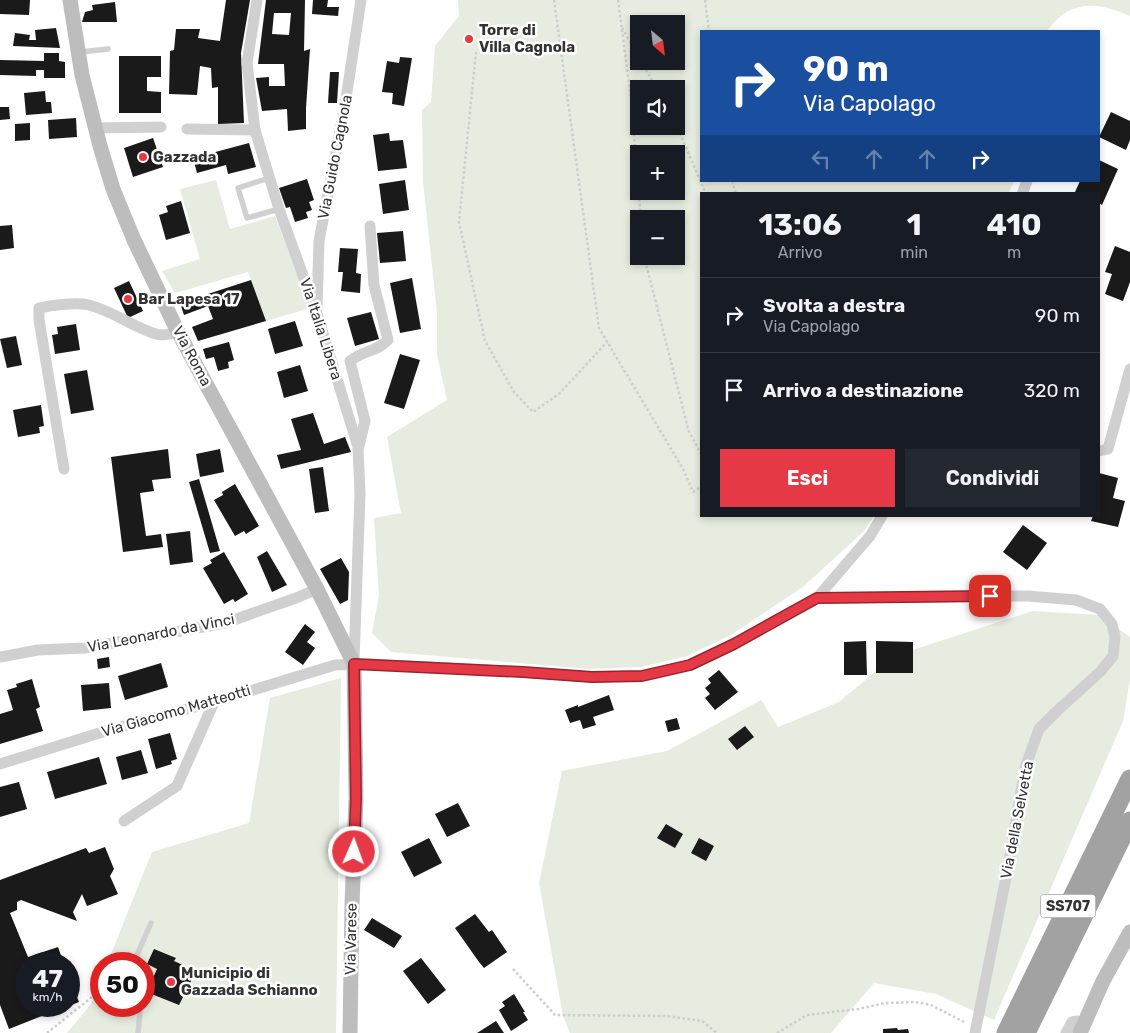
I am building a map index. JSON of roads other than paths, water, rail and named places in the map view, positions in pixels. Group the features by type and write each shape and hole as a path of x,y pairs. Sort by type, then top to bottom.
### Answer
{"highway":[{"name":"SS707","path":"1006,1033 1130,779"},
{"name":"SS707","path":"1026,1033 1130,821"}],"main road":[{"name":"Via Roma","path":"70,0 82,75 95,128 113,189 142,257 178,332 316,588 354,664"},
{"name":"Via Varese","path":"350,1033 351,920 356,798 354,664"},
{"path":"1081,1028 1103,981 1130,932"}],"street":[{"name":"Via Italia Libera","path":"256,0 248,63 255,130 279,209 317,314 358,447 360,494 354,664"},
{"name":"Via Guido Cagnola","path":"317,314 319,241 345,105 361,0"},
{"path":"95,128 160,127"},
{"path":"187,129 255,130"},
{"path":"358,447 365,421 350,361 358,354 382,346 388,340 374,285 370,226"},
{"path":"64,469 39,320 39,308 86,304 105,310 157,334 169,335 178,332"},
{"path":"1100,451 1108,449 1130,369"},
{"path":"817,598 870,536 881,517"},
{"name":"Via Leonardo da Vinci","path":"0,657 38,650 85,648 225,623 296,598 316,588"},
{"name":"Via della Selvetta","path":"817,598 1028,596 1076,600 1100,609 1112,624 1115,637 1113,656 1100,672 1056,711 1039,729 1028,760 976,1030"},
{"name":"Via Giacomo Matteotti","path":"0,764 109,730 214,702 334,665 354,664 592,677 642,676 690,665 734,644 817,598"},
{"path":"124,821 177,786 214,702"},
{"path":"1066,1033 1072,1022 1077,1021 1081,1028"}],"lane":[{"path":"78,52 108,49"},
{"path":"269,178 238,188 246,218 279,209"},
{"path":"138,952 151,923"},
{"path":"138,1033 140,1017"}],"place":[{"name":"Torre di Villa Cagnola","path":"469,39"},
{"name":"Gazzada","path":"143,157"},
{"name":"Bar Lapesa 17","path":"128,299"},
{"name":"Municipio di Gazzada Schianno","path":"171,982"}]}
